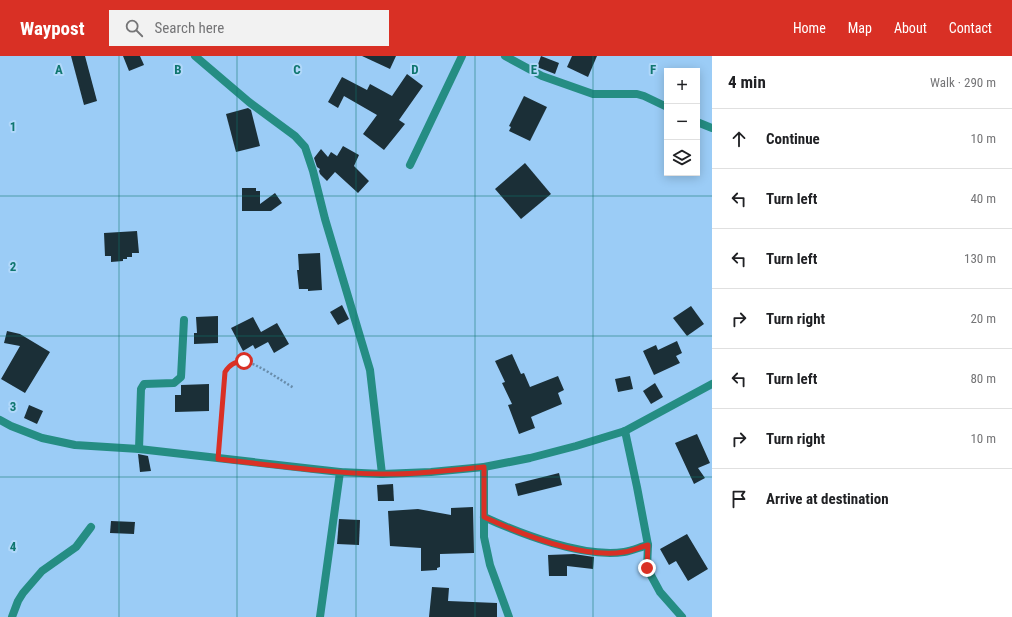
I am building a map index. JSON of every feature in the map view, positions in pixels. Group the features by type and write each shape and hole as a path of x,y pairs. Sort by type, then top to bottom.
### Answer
{"street":[{"path":"195,56 249,102 295,136 304,147 313,171 325,219 370,370 382,474"},
{"path":"410,165 462,56"},
{"path":"505,56 542,76 593,94 637,94 664,106"},
{"path":"700,123 712,128"},
{"path":"139,449 141,389 144,384 174,383 181,377 184,320"},
{"path":"0,420 42,438 75,446 139,449 340,472 382,474 431,472 484,467 530,458 625,431 712,384"},
{"path":"625,431 648,545 647,568 660,592 682,617"},
{"path":"484,467 484,536 490,565 509,617"},
{"path":"320,617 340,472"},
{"path":"484,517 514,531 555,544 588,551 605,553 624,552 648,545"},
{"path":"12,617 18,601 42,571 76,547 91,526"}],"path":[{"path":"218,459 225,372 228,367 236,362 244,361 270,373 294,388"}],"building":[{"path":"71,56 85,56 97,101 84,105"},
{"path":"123,56 140,56 144,65 129,71"},
{"path":"362,56 396,56 390,69"},
{"path":"541,56 559,63 555,74 537,67"},
{"path":"572,56 597,56 588,77 567,67"},
{"path":"407,74 423,86 399,120 405,124 384,150 363,134 377,115 344,96 338,108 328,102 342,77 367,90 370,84 392,96"},
{"path":"524,96 547,107 530,141 509,131 511,127 509,126"},
{"path":"248,108 251,110 260,146 236,152 226,114"},
{"path":"343,146 359,155 354,166 369,181 358,193 335,172 327,181 320,174 320,169 317,167 314,158 321,149 328,157 331,152 337,156"},
{"path":"525,163 551,194 521,219 495,189"},
{"path":"242,188 256,188 256,191 260,191 260,204 275,193 282,203 271,211 242,211"},
{"path":"137,231 139,253 132,253 132,257 127,257 127,259 123,259 123,261 111,262 111,256 105,256 104,233"},
{"path":"320,253 322,290 308,291 308,289 299,289 297,270 299,270 298,254"},
{"path":"342,305 349,319 338,325 330,312"},
{"path":"691,306 704,324 687,336 673,318"},
{"path":"218,316 218,343 194,344 194,333 197,333 196,317"},
{"path":"253,317 261,332 277,323 289,344 274,353 268,342 255,349 253,345 243,351 231,328"},
{"path":"7,331 20,334 50,352 25,393 1,379 20,346 4,343"},
{"path":"677,341 682,353 676,356 680,363 654,375 643,351 656,345 658,350"},
{"path":"512,354 521,374 524,373 530,387 558,376 564,390 558,393 562,404 531,417 535,428 519,434 508,405 512,404 502,383 505,382 495,361"},
{"path":"630,376 633,389 618,392 615,379"},
{"path":"655,383 663,397 651,404 643,391"},
{"path":"209,384 209,411 175,412 175,395 181,395 181,385"},
{"path":"29,405 43,411 37,424 24,418"},
{"path":"697,434 710,463 698,468 705,478 694,484 675,443"},
{"path":"138,454 148,456 151,471 140,472"},
{"path":"559,473 562,485 518,496 515,484"},
{"path":"393,484 394,501 378,501 377,485"},
{"path":"473,507 474,553 440,554 440,567 437,568 437,570 421,571 421,548 390,546 388,511 418,509 451,515 451,508"},
{"path":"339,519 360,520 359,545 337,544"},
{"path":"111,521 135,522 134,534 110,533"},
{"path":"687,534 708,569 688,581 676,561 669,565 660,549"},
{"path":"574,554 594,557 593,569 567,566 567,576 549,576 548,555"},
{"path":"432,587 449,588 448,601 497,603 497,617 429,617"}],"route":[{"path":"244,361 236,362 228,367 225,372 218,459 340,472 382,474 431,472 484,467 484,517 514,531 555,544 588,551 605,553 624,552 648,545 647,568"}]}
